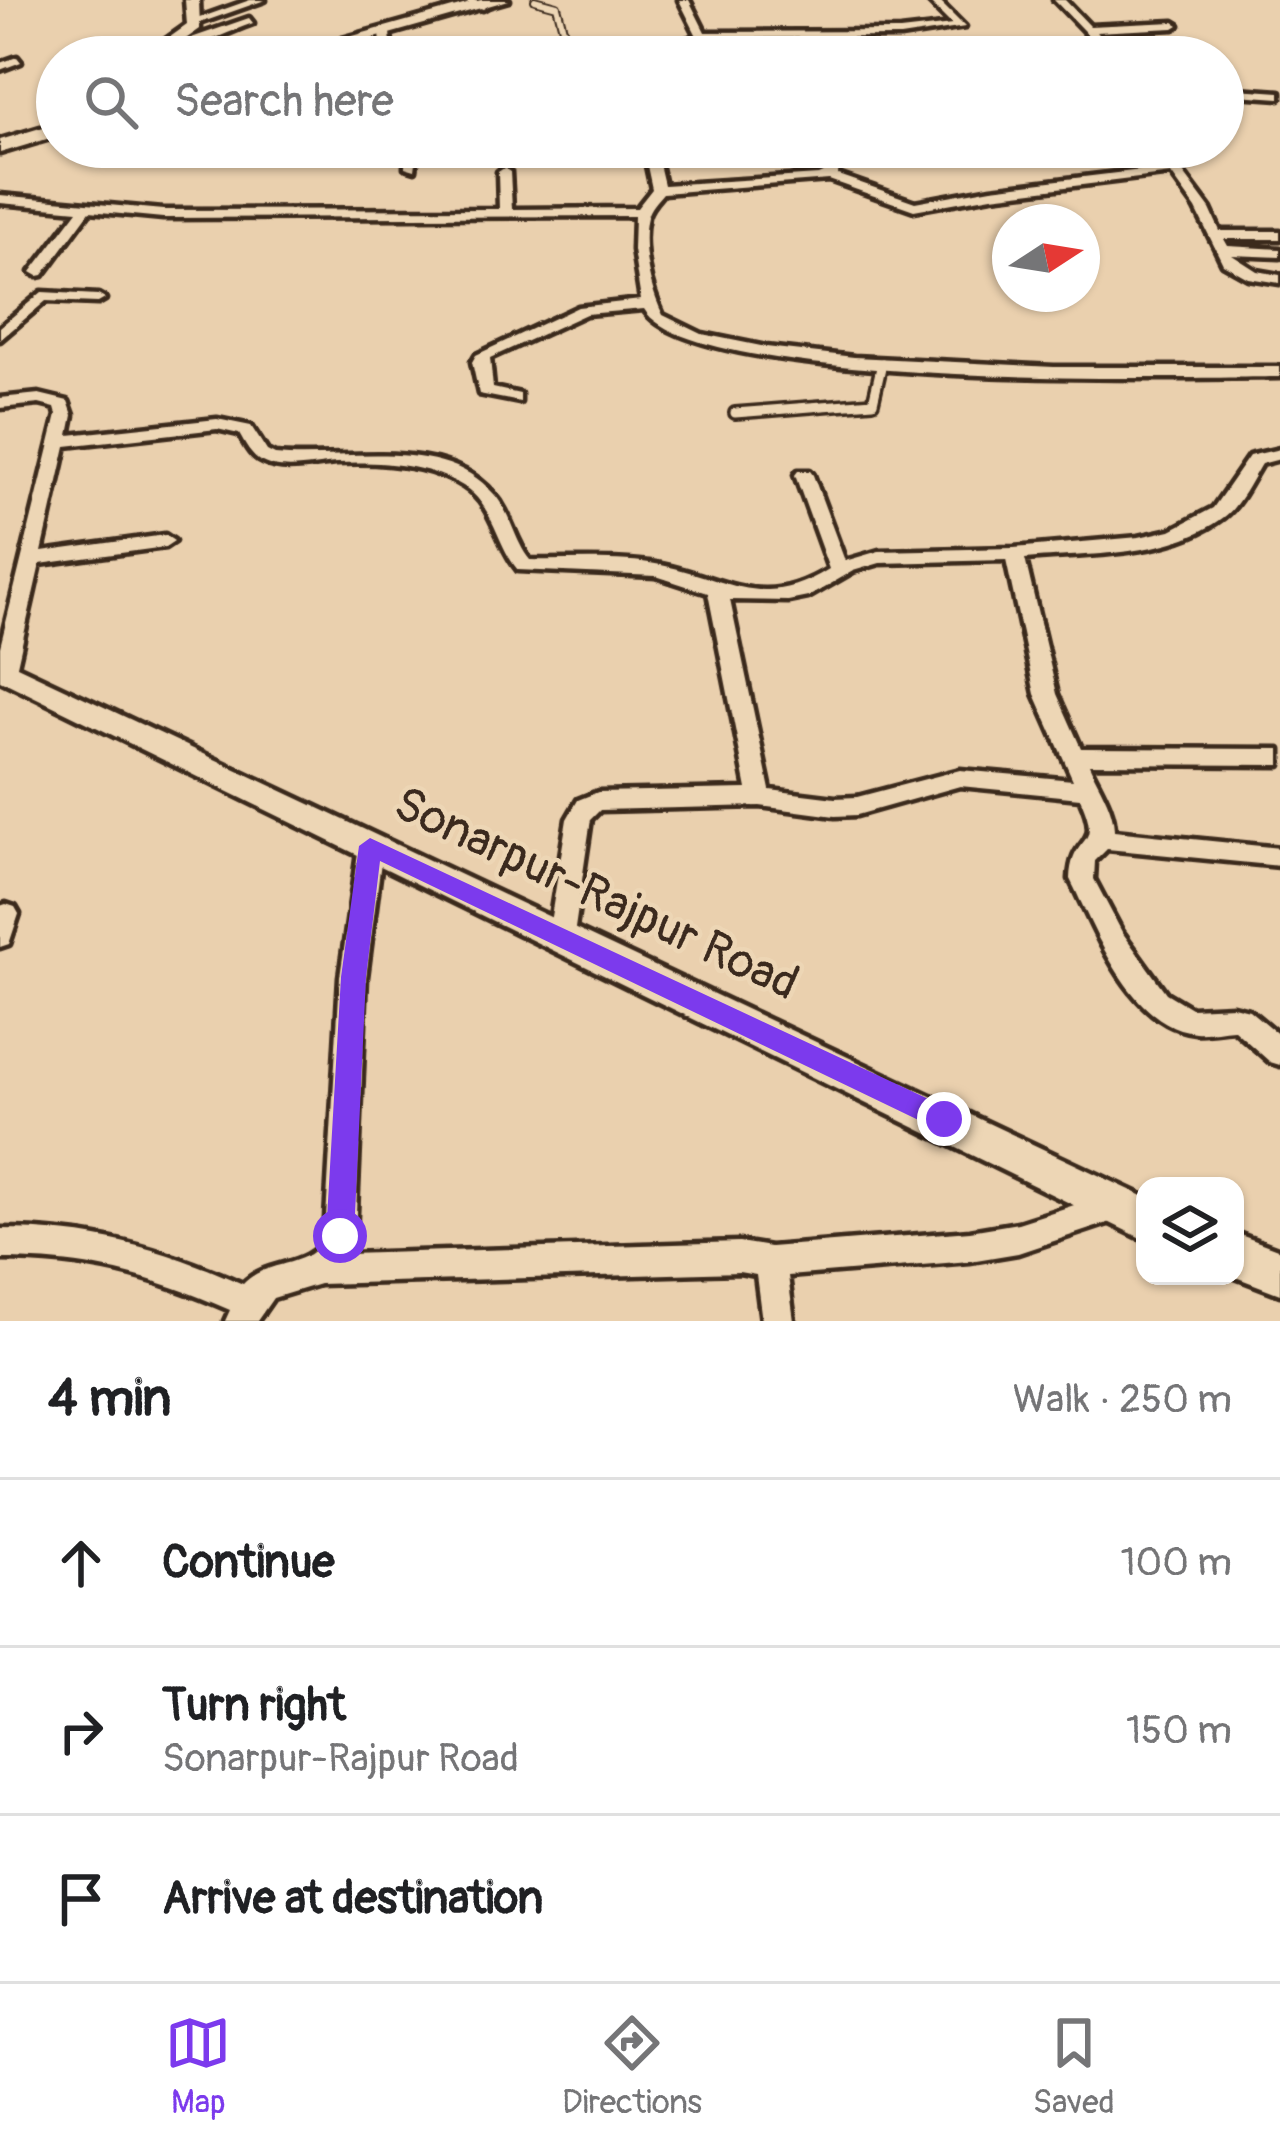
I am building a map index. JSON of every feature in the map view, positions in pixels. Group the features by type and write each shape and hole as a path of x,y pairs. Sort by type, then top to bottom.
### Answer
{"main road":[{"path":"179,36 196,21 190,9 192,0"},
{"path":"369,36 483,2"},
{"path":"0,147 36,129"},
{"name":"Sonarpur-Rajpur Road","path":"2,669 944,1119 1130,1213"},
{"path":"1244,1259 1280,1273"}],"street":[{"path":"196,21 260,0"},
{"path":"684,0 703,35 900,34 960,27 932,0"},
{"path":"1059,0 1097,36"},
{"path":"206,36 249,21"},
{"path":"1090,28 1174,25"},
{"path":"385,32 385,36"},
{"path":"896,36 900,34"},
{"path":"0,68 17,60"},
{"path":"1244,92 1280,95"},
{"path":"654,168 659,189"},
{"path":"829,176 830,168"},
{"path":"1279,374 951,370 714,339 672,328 648,304 638,229 640,212 659,189 829,176 914,206 1176,170 1237,268 1280,279"},
{"path":"504,172 506,214"},
{"path":"0,199 196,214 640,212"},
{"path":"38,272 86,208"},
{"path":"1219,243 1280,235"},
{"path":"1219,243 1280,253"},
{"path":"0,335 42,296 98,299"},
{"path":"514,398 485,391 480,362 484,355 583,310 648,304"},
{"path":"0,403 39,399 62,405 61,441 2,669"},
{"path":"61,441 217,424 244,430 271,460 373,458 421,466 466,479 488,495 514,555 525,566 658,570 718,591 788,595 808,591 839,572 879,557 1014,554 1138,543 1177,534 1220,512 1255,460 1280,454"},
{"path":"804,475 839,572"},
{"path":"32,559 165,541"},
{"path":"1014,554 1039,668 1103,822 1102,839 1083,858 1082,879 1152,998 1172,1014 1192,1020 1239,1018 1280,1053"},
{"path":"718,591 760,797"},
{"path":"1076,756 1280,757"},
{"path":"561,935 579,819 586,806 617,798 760,797 857,806 960,778 1090,790"},
{"path":"1102,839 1280,856"},
{"path":"322,1270 334,1257 340,1236 353,977 370,846"},
{"path":"0,1244 94,1246 160,1262 244,1311 265,1282 322,1270 740,1257 770,1262 970,1246 1130,1213"},
{"path":"770,1262 778,1321"}],"lane":[{"path":"535,0 557,5 565,36"},
{"path":"735,413 873,402 882,364"}],"route":[{"path":"340,1236 353,977 370,846 944,1119"}]}
